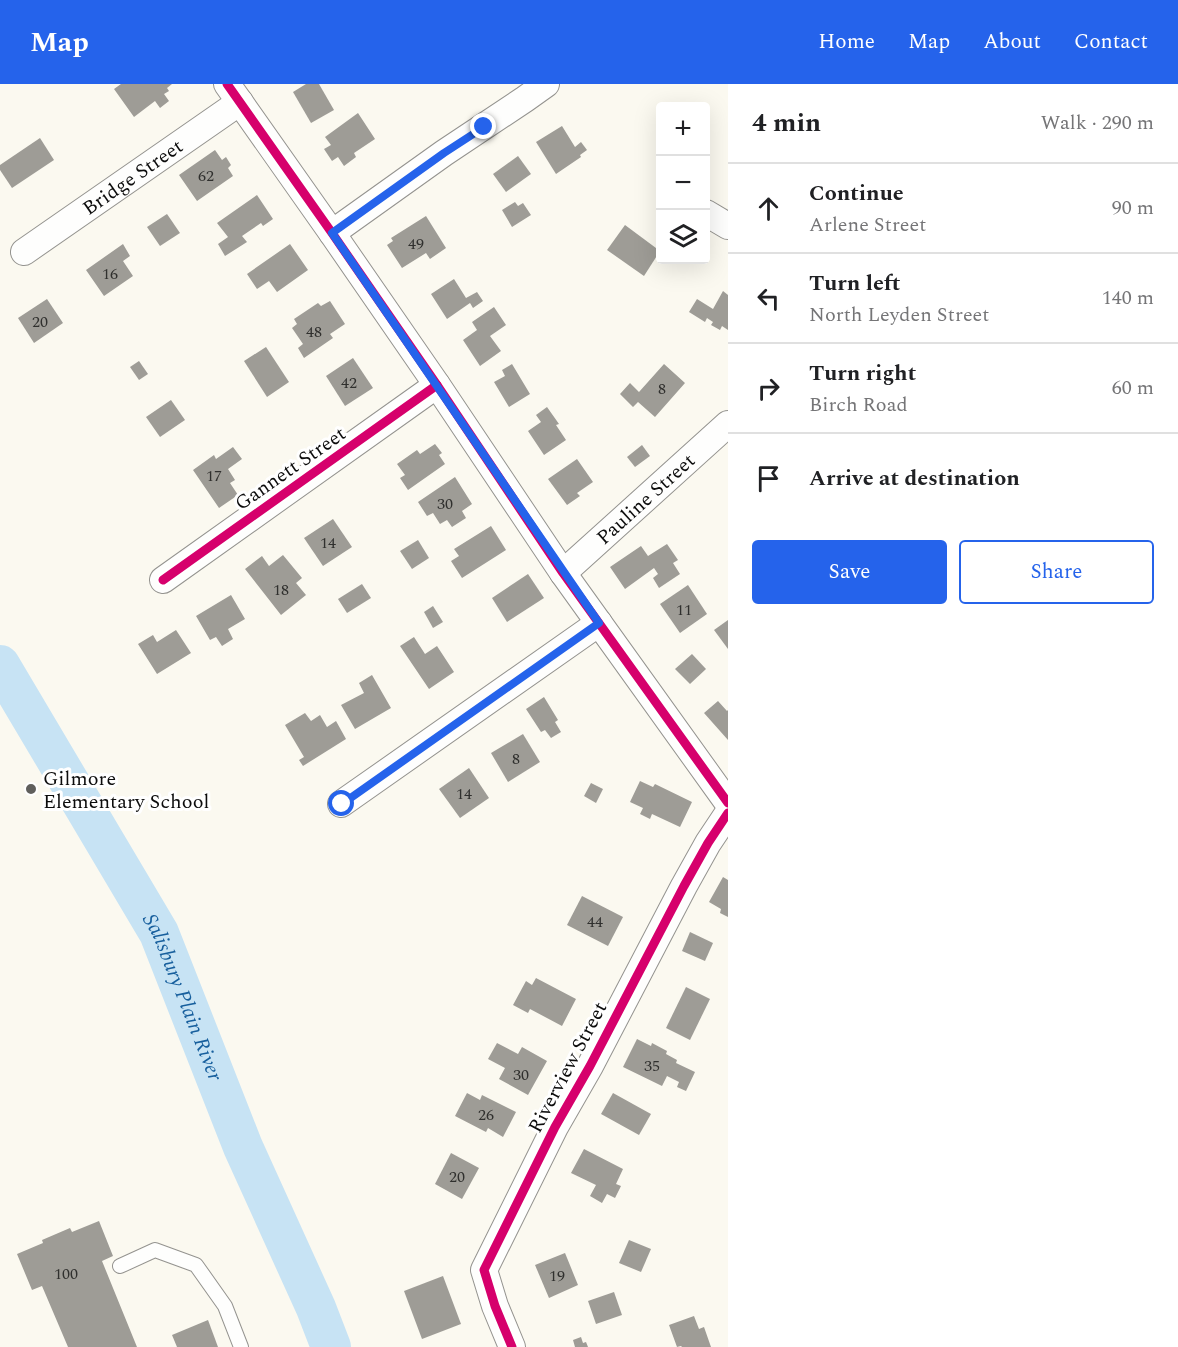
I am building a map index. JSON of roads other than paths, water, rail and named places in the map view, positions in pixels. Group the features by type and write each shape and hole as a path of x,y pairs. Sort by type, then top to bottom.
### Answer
{"street":[{"path":"332,233 546,84"},
{"path":"233,93 437,385 563,573 728,803"},
{"name":"Bridge Street","path":"24,252 233,93"},
{"path":"710,216 728,226"},
{"name":"Gannett Street","path":"163,580 437,385"},
{"name":"Pauline Street","path":"563,573 728,424"},
{"path":"342,804 599,623"},
{"name":"Riverview Street","path":"512,1347 495,1306 484,1270 555,1127 590,1066 692,869 728,813"}],"lane":[{"path":"120,1266 154,1250 196,1265 225,1305 241,1347"}],"waterway":[{"name":"Salisbury Plain River","path":"0,665 159,933 243,1147 316,1308 331,1347"}],"place":[{"name":"Gilmore Elementary School","path":"31,789"}]}
